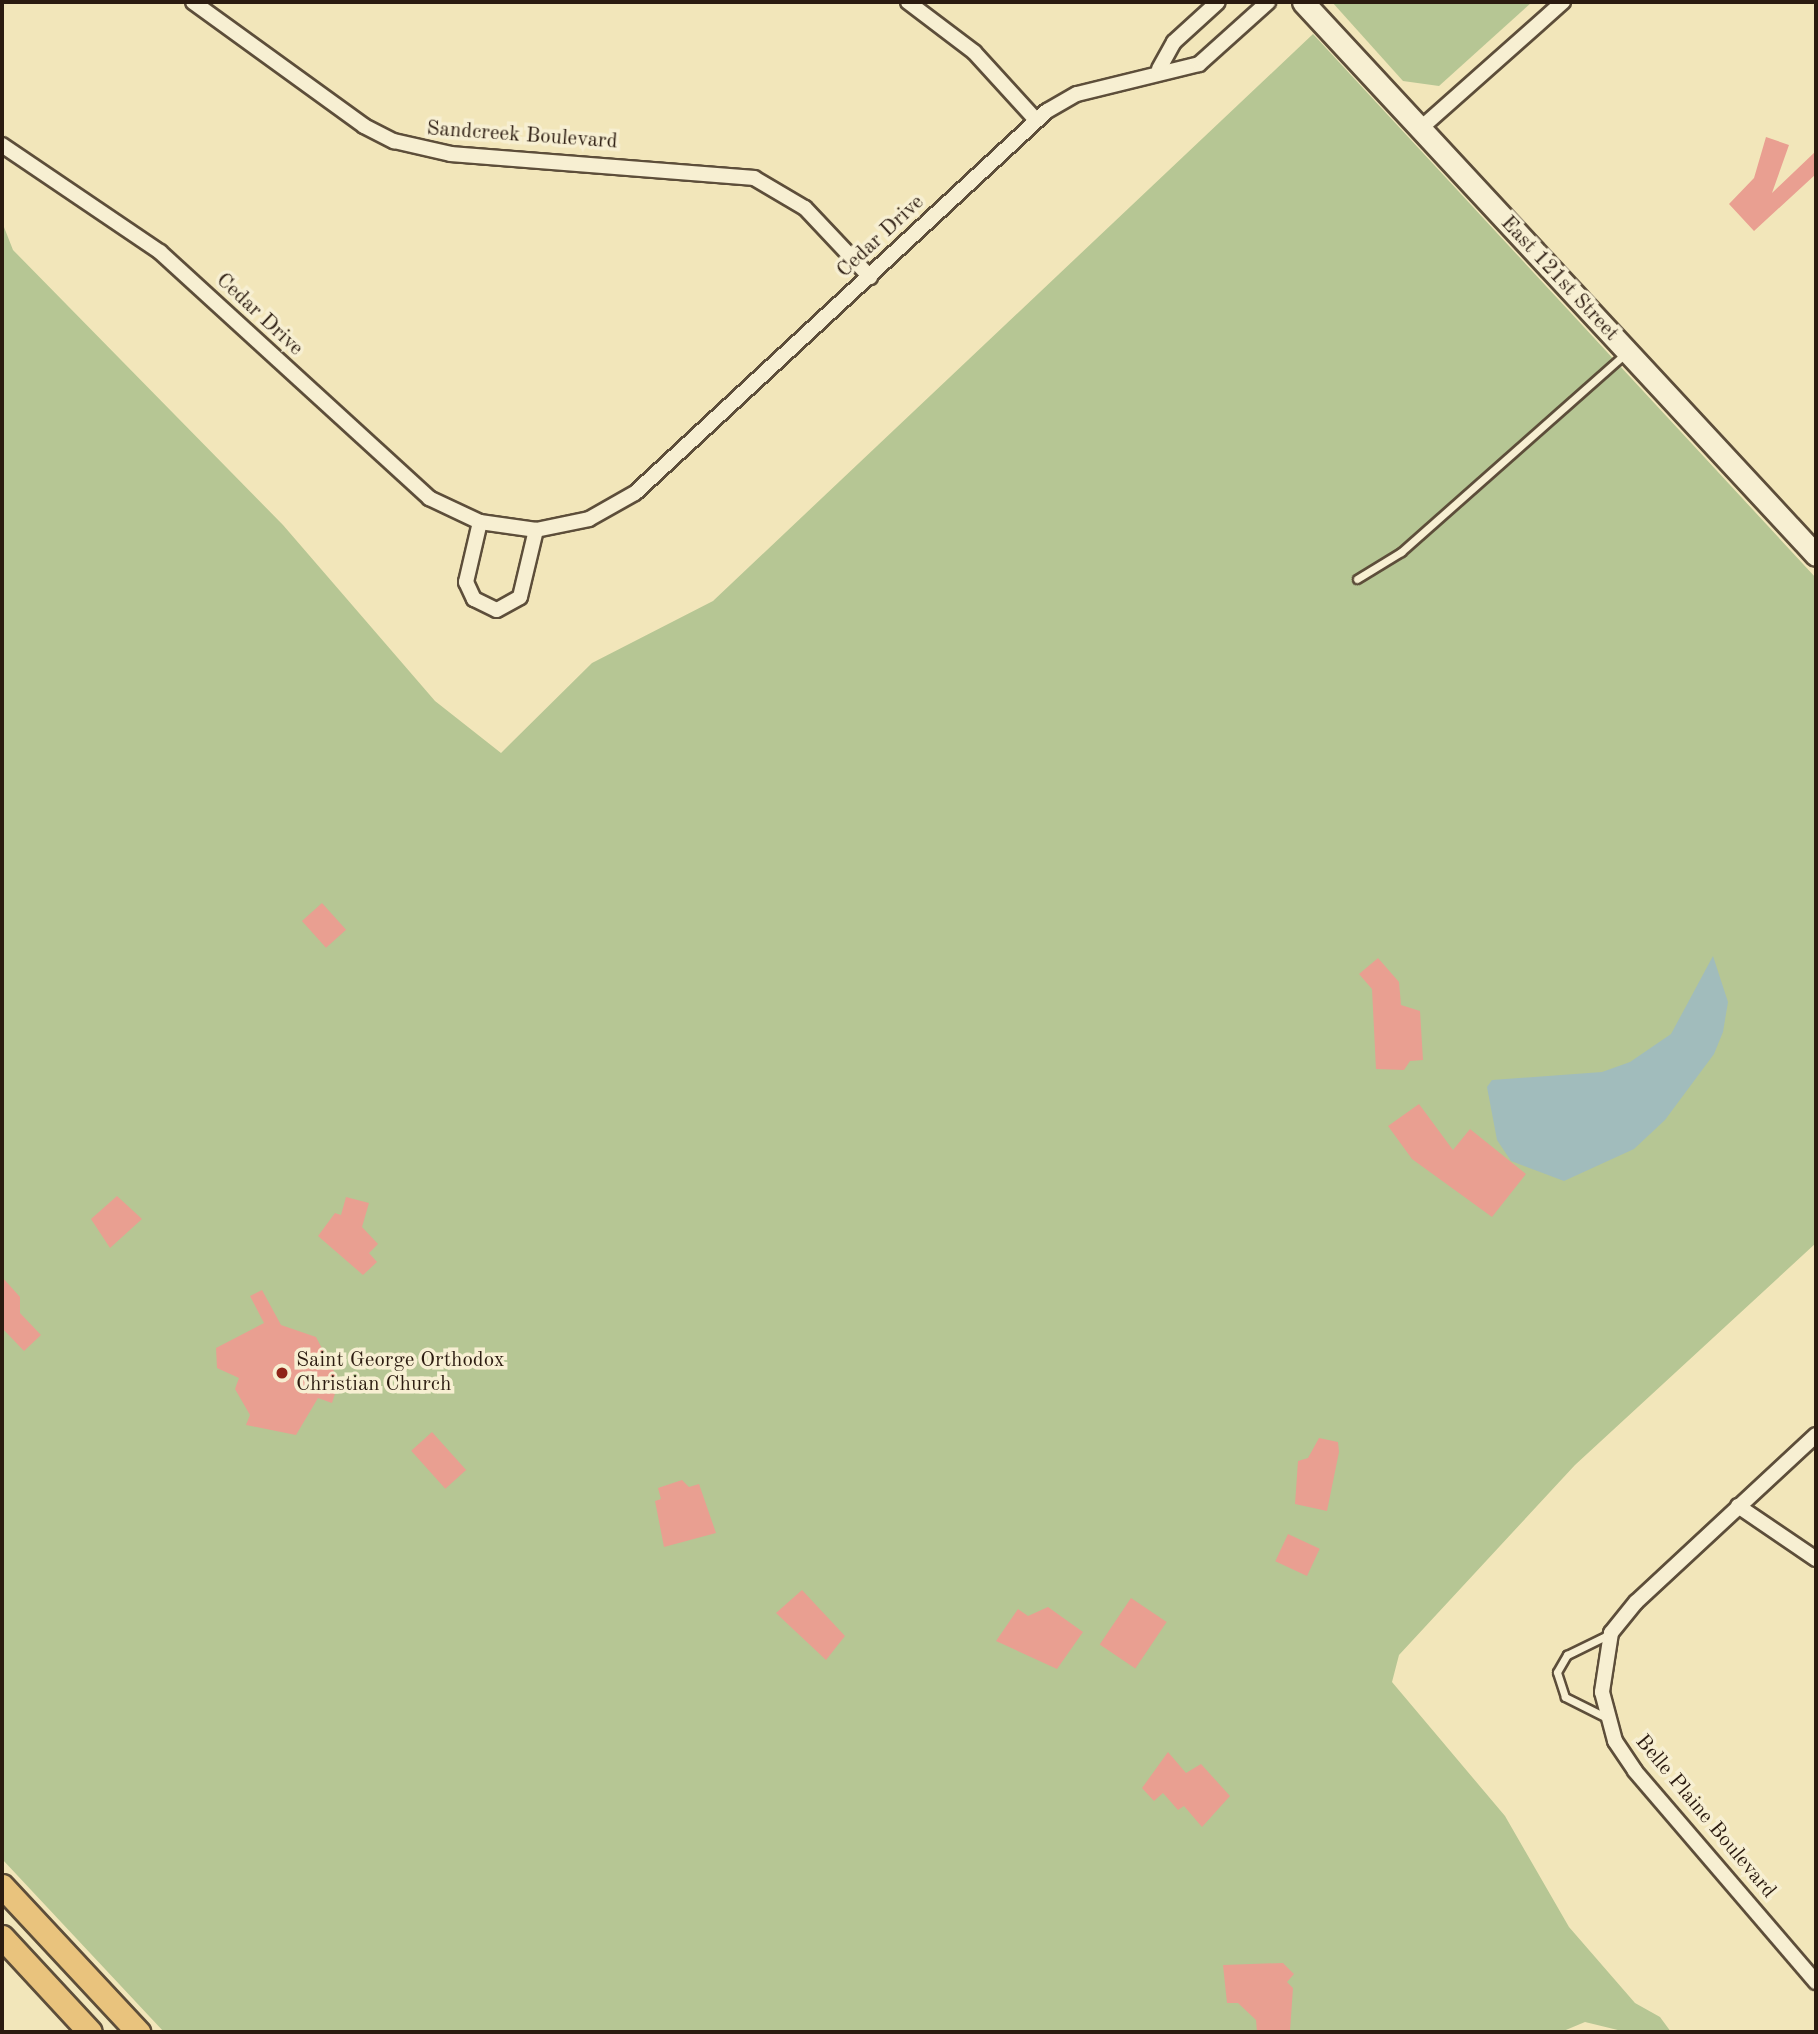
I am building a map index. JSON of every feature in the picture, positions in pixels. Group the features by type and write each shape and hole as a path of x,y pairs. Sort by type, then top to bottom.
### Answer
{"main road":[{"path":"2,1886 138,2032"},
{"path":"2,1937 90,2032"}],"street":[{"name":"Sandcreek Boulevard","path":"193,2 363,127 394,141 451,154 754,177 787,194 870,276"},
{"path":"908,2 974,52 1036,120"},
{"path":"1159,69 1174,42 1218,2"},
{"name":"Cedar Drive","path":"2,145 160,252 405,478 480,522 536,530 589,519 635,493 1036,120 1077,94 1159,69 1199,64 1268,2"},
{"name":"East 121st Street","path":"1303,2 1816,555"},
{"path":"1421,128 1563,2"},
{"path":"480,522 466,582 474,599 497,610 520,597 536,530"},
{"path":"1611,1633 1636,1602 1816,1435"},
{"path":"1738,1506 1816,1559"},
{"name":"Belle Plaine Boulevard","path":"1611,1633 1602,1692 1605,1717 1635,1771 1816,1982"}],"lane":[{"path":"1357,579 1401,552 1628,352"},
{"path":"1605,1717 1565,1697 1557,1672 1567,1655 1611,1633"}],"green space":[{"path":"1332,2 1532,2 1439,86 1403,81"},
{"path":"1313,34 1816,578 1816,1243 1575,1465 1399,1655 1392,1682 1505,1816 1569,1927 1635,2003 1660,2017 1671,2032 1626,2032 1585,2022 1561,2032 164,2032 2,1859 2,222 13,250 283,525 435,701 501,753 592,663 713,601"}],"water":[{"path":"1713,956 1728,1002 1723,1032 1714,1054 1665,1120 1634,1149 1564,1181 1511,1161 1497,1140 1487,1087 1492,1080 1602,1072 1630,1062 1671,1034"}],"building":[{"path":"1766,137 1789,145 1772,193 1816,151 1816,174 1754,231 1729,204 1754,178"},
{"path":"322,903 346,930 326,948 302,921"},
{"path":"1378,958 1399,982 1401,1005 1420,1011 1423,1060 1410,1061 1404,1070 1376,1069 1372,989 1359,974"},
{"path":"1419,1104 1453,1150 1470,1129 1526,1174 1492,1217 1412,1159 1388,1126"},
{"path":"117,1196 142,1219 110,1248 91,1219"},
{"path":"346,1197 369,1203 362,1227 378,1244 369,1253 377,1262 363,1275 318,1236 335,1213 341,1215"},
{"path":"2,1277 20,1297 20,1313 41,1335 24,1351 2,1328"},
{"name":"Saint George Orthodox Christian Church","path":"262,1290 281,1325 316,1337 339,1381 332,1403 318,1398 296,1435 246,1425 250,1415 235,1389 239,1378 217,1368 216,1348 264,1323 250,1296"},
{"path":"432,1432 466,1470 445,1489 411,1451"},
{"path":"1319,1438 1338,1442 1339,1452 1327,1511 1295,1504 1298,1461 1308,1458"},
{"path":"682,1480 689,1487 699,1484 716,1533 664,1547 655,1501 661,1499 658,1488"},
{"path":"1288,1534 1320,1549 1307,1576 1275,1561"},
{"path":"802,1590 845,1636 826,1660 776,1613"},
{"path":"1131,1598 1167,1622 1135,1668 1100,1644"},
{"path":"1048,1607 1083,1632 1057,1669 996,1641 1018,1609 1028,1616"},
{"path":"1168,1752 1186,1773 1201,1764 1230,1796 1202,1827 1184,1806 1178,1810 1163,1793 1154,1801 1142,1788"},
{"path":"1283,1963 1294,1974 1287,1982 1293,1988 1290,2031 1257,2032 1256,2020 1238,2003 1227,2003 1223,1965"}],"place":[{"name":"Saint George Orthodox Christian Church","path":"282,1373"}]}
